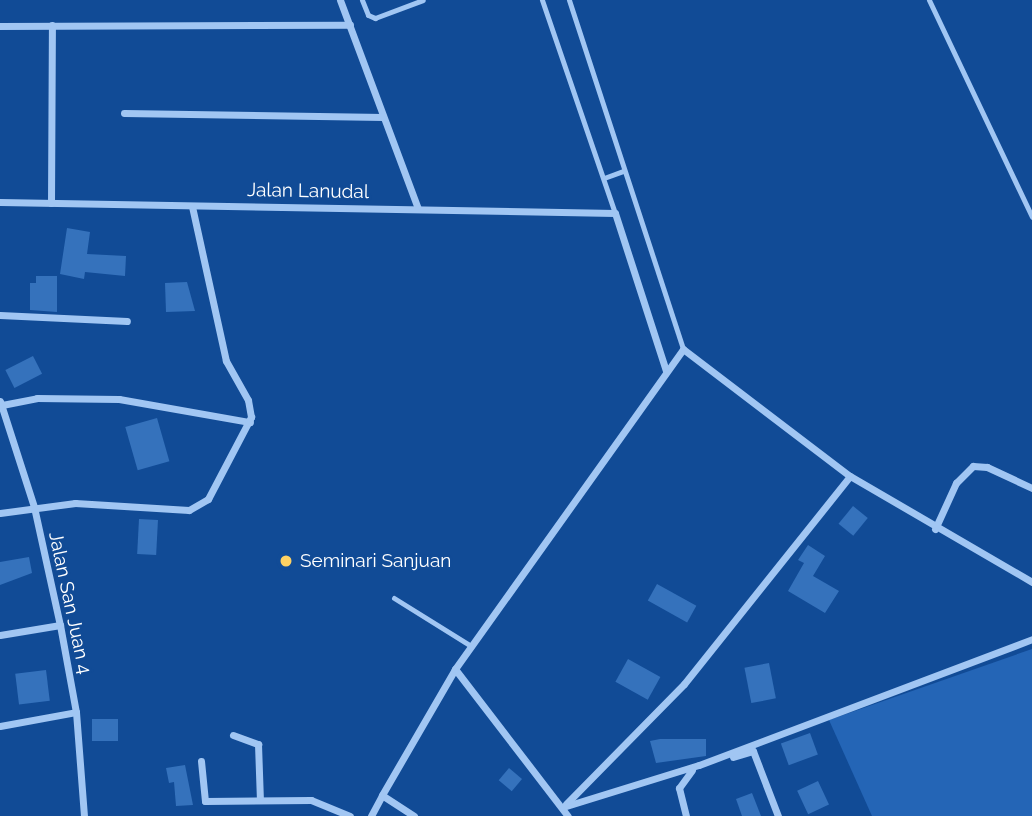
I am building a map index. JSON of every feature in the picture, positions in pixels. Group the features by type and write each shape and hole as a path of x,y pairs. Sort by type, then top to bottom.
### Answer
{"street":[{"path":"340,0 418,209"},
{"path":"51,203 52,25"},
{"path":"0,26 350,25"},
{"path":"124,113 383,117"},
{"name":"Jalan Lanudal","path":"0,202 615,213"},
{"path":"0,513 91,502 195,509 208,499 250,422 248,400 226,360 192,206"},
{"path":"615,213 666,371"},
{"path":"0,315 127,321"},
{"path":"372,816 455,669 683,349 850,476 935,528 1032,582"},
{"path":"1,403 37,398 119,399 250,422"},
{"name":"Jalan San Juan 4","path":"1,403 34,507 60,625 76,712 84,816"},
{"path":"935,528 956,483 972,466 987,467 1032,488"},
{"path":"563,807 684,684 850,476"},
{"path":"0,635 60,625"},
{"path":"563,807 699,765 1032,639"},
{"path":"455,669 568,816"},
{"path":"0,726 76,712"},
{"path":"233,735 260,747 260,800"},
{"path":"686,816 679,788 688,772 753,751 778,816"},
{"path":"201,761 205,801 311,800 350,816"},
{"path":"382,795 414,816"}],"lane":[{"path":"362,0 368,15 375,18 423,0"},
{"path":"542,0 615,213"},
{"path":"569,0 683,349"},
{"path":"929,0 1032,217"},
{"path":"604,178 623,171"},
{"path":"394,598 471,646"}],"shaded area":[{"path":"1032,649 1032,816 872,816 829,720"}],"building":[{"path":"67,228 90,232 87,254 126,256 125,276 85,272 84,279 60,274"},
{"path":"36,276 57,276 57,312 30,310 30,283 36,283"},
{"path":"187,282 195,311 166,312 165,283"},
{"path":"33,356 42,374 14,388 5,370"},
{"path":"157,418 169,461 138,470 125,427"},
{"path":"853,506 868,518 853,536 839,524"},
{"path":"139,519 158,520 156,555 137,554"},
{"path":"808,545 825,556 813,576 839,591 825,613 788,591 804,563 798,560"},
{"path":"29,557 32,573 0,585 0,562"},
{"path":"657,584 696,606 687,622 648,601"},
{"path":"628,659 660,677 648,700 615,682"},
{"path":"769,663 776,698 751,703 744,668"},
{"path":"46,670 50,701 19,705 15,674"},
{"path":"92,719 118,719 118,741 92,741"},
{"path":"810,733 818,755 789,765 781,744"},
{"path":"706,739 706,756 656,763 650,741"},
{"path":"185,765 193,805 176,806 174,782 169,783 166,768"},
{"path":"509,768 522,779 512,791 499,780"},
{"path":"818,781 829,805 808,814 797,791"},
{"path":"752,793 761,816 742,816 736,799"}],"place":[{"name":"Seminari Sanjuan","path":"286,561"}]}
